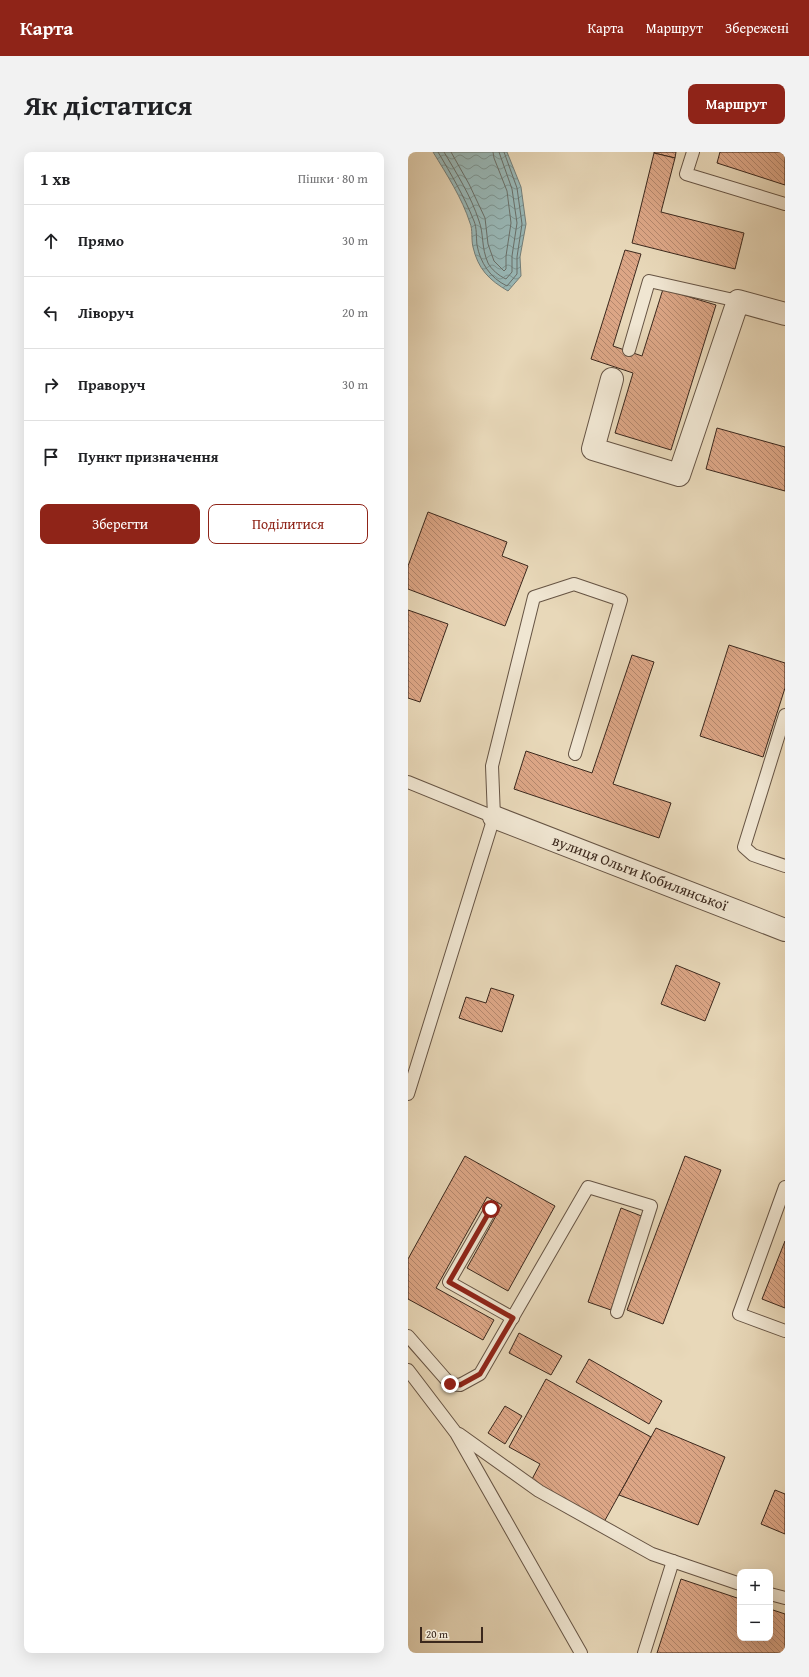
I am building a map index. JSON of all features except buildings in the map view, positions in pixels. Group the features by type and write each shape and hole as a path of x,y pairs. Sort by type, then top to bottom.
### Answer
{"street":[{"path":"612,379 593,449 679,475 738,301 785,314"},
{"name":"вулиця Ольги Кобилянської","path":"494,817 785,930"}],"lane":[{"path":"693,152 686,174 785,204"},
{"path":"629,350 649,281 738,301"},
{"path":"408,1094 494,817 492,766 534,597 574,584 621,600 575,754"},
{"path":"785,715 744,847 753,855 785,866"},
{"path":"408,782 494,817"},
{"path":"408,1336 450,1384 460,1385 480,1374 588,1187 651,1206 617,1312"},
{"path":"785,1187 739,1314 785,1331"},
{"path":"491,1209 449,1282 513,1318"},
{"path":"408,1370 456,1433 581,1653"},
{"path":"456,1433 539,1491 652,1554 737,1583"},
{"path":"644,1653 673,1561"},
{"path":"773,1595 785,1598"}],"water":[{"path":"433,152 507,152 521,187 526,224 520,257 521,276 508,291 495,283 481,268 475,255 471,226 467,214 454,187"}],"route":[{"path":"450,1384 460,1385 480,1374 513,1318 449,1282 491,1209"}]}
